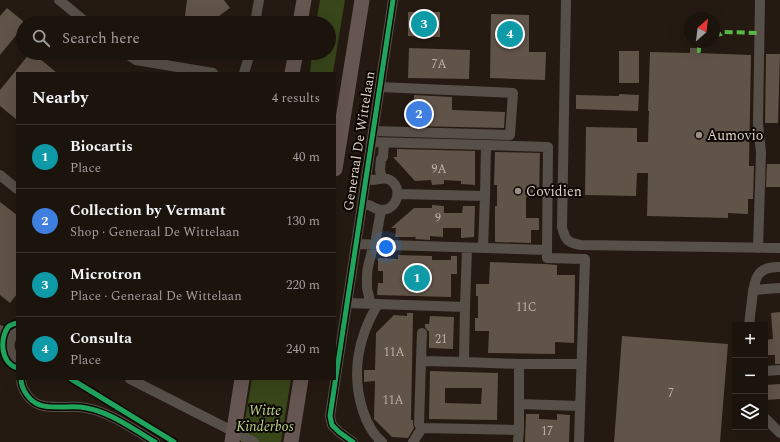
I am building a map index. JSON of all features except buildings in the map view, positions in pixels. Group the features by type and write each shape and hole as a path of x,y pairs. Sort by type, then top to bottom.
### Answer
{"highway":[{"path":"301,16 304,0"},
{"path":"336,163 362,0"},
{"path":"292,72 295,60"},
{"path":"232,442 242,380"},
{"path":"291,442 301,380"}],"street":[{"path":"59,0 78,16"},
{"path":"256,16 259,0"},
{"name":"Generaal De Wittelaan","path":"336,376 393,0"},
{"path":"566,0 562,227 563,234 567,240 573,244 581,245 780,248"},
{"path":"758,248 761,153 758,123 760,0"},
{"path":"136,60 207,72"},
{"path":"244,72 248,60"},
{"path":"373,131 510,135 513,92 380,87"},
{"path":"371,142 548,147 547,258 584,259 579,442"},
{"path":"382,178 380,170 384,143"},
{"path":"483,248 486,145"},
{"path":"0,175 16,188"},
{"path":"362,204 370,205 373,208 381,210 389,208 393,205 398,194 390,180 382,178 374,180 366,179"},
{"path":"398,194 485,196"},
{"path":"374,304 370,299 367,288 367,274 381,210"},
{"path":"356,244 374,241 467,248 547,250"},
{"path":"464,362 467,248"},
{"path":"749,322 754,284 759,274 766,268 780,267"},
{"path":"753,290 780,288"},
{"path":"347,303 465,307"},
{"path":"374,304 358,355 357,376 359,396 364,416 373,434 382,442"},
{"path":"0,330 13,337"},
{"path":"422,333 419,424 422,428"},
{"path":"0,339 13,337"},
{"path":"13,337 9,348 13,356 16,358"},
{"path":"421,361 582,364"},
{"path":"518,442 519,364"},
{"path":"768,371 780,370"},
{"path":"21,380 23,389 34,403 40,406 66,406 93,409 122,422 155,442"},
{"path":"27,394 28,380"},
{"path":"132,380 254,442"},
{"name":"Generaal De Wittelaan","path":"335,380 330,416 332,425 338,432 353,442"},
{"path":"519,404 580,406"},
{"path":"768,421 780,433"},
{"path":"422,428 519,430"},
{"path":"413,442 422,428"}],"green space":[{"path":"320,0 345,0 336,55 336,16 317,16"},
{"path":"311,60 335,60 333,72 310,72"},
{"name":"Witte Kinderbos","path":"252,380 291,380 281,442 241,442"}],"marked path":[{"path":"720,34 723,32 760,33"},
{"path":"697,51 699,51 699,48"}],"cycle path":[{"path":"336,376 393,0"},
{"path":"16,323 8,327 5,332 3,344 3,350 7,361 16,368"},
{"path":"21,380 27,395 36,403 49,407 80,407 100,412 119,420 155,442"},
{"path":"73,380 174,442"},
{"path":"335,380 330,416 332,425 353,442"}],"place":[{"name":"Microtron","path":"424,24"},
{"name":"Consulta","path":"510,34"},
{"name":"Collection by Vermant","path":"419,114"},
{"name":"Aumovio","path":"699,135"},
{"name":"Covidien","path":"518,191"},
{"name":"Biocartis","path":"417,278"}]}
